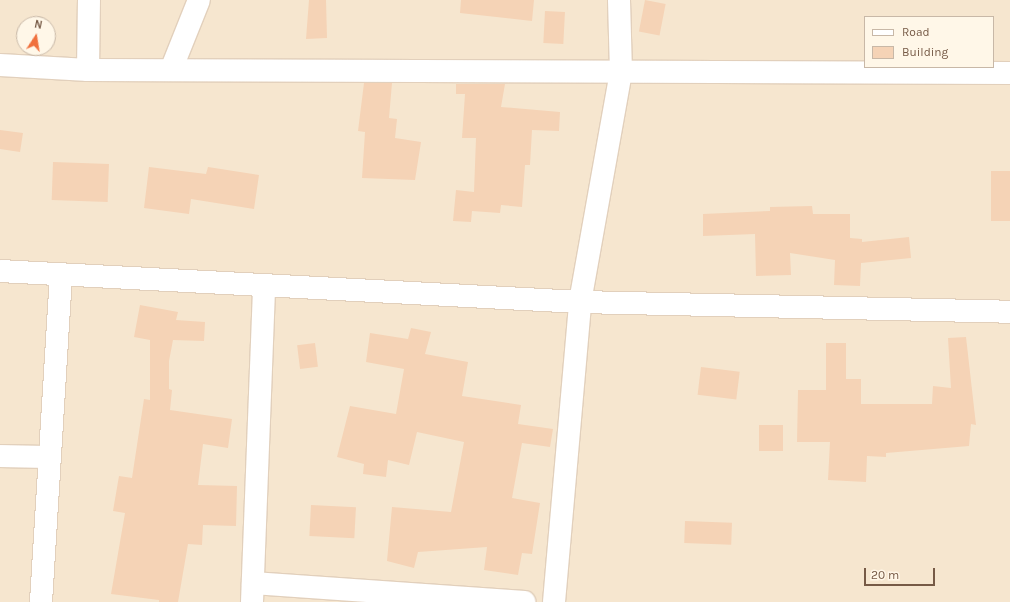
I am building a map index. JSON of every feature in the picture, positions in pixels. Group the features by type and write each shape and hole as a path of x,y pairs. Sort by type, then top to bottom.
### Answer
{"street":[{"path":"88,70 89,0"},
{"path":"171,70 199,0"},
{"path":"554,602 580,302 621,72 619,0"},
{"path":"0,65 88,70 1010,73"},
{"path":"0,271 580,302 1010,312"},
{"path":"41,602 48,457 61,275"},
{"path":"264,286 253,593 524,602"},
{"path":"0,456 48,457"}],"shaded area":[{"path":"0,0 1010,0 1010,602 0,602"}],"building":[{"path":"309,0 326,0 327,38 306,39"},
{"path":"461,0 534,0 532,21 460,13"},
{"path":"645,0 666,4 660,35 639,31"},
{"path":"545,11 565,12 563,44 543,43"},
{"path":"364,83 392,83 389,118 397,119 395,138 421,142 415,180 362,178 365,132 358,131"},
{"path":"456,84 505,84 501,107 560,112 559,131 532,130 530,165 525,165 522,207 501,205 500,213 472,211 471,222 453,221 456,190 474,192 476,138 462,138 465,94 456,94"},
{"path":"0,130 23,133 20,152 0,149"},
{"path":"53,162 109,164 108,202 52,200"},
{"path":"149,167 206,174 208,167 259,175 254,209 191,199 189,214 144,208"},
{"path":"991,171 1010,171 1010,221 991,221"},
{"path":"812,206 813,214 850,214 850,238 862,239 862,242 909,237 911,258 861,263 860,286 834,285 835,260 790,253 791,275 756,276 755,234 703,236 703,214 770,211 770,207"},
{"path":"140,305 178,312 176,320 205,322 204,341 173,340 169,361 169,389 172,390 170,410 232,419 228,448 203,444 198,485 237,486 236,526 203,525 202,545 188,544 178,602 159,602 159,600 111,594 125,513 113,511 119,476 132,478 144,399 150,400 150,340 134,337"},
{"path":"411,328 431,332 425,354 468,362 462,396 521,405 518,424 553,429 550,447 522,443 512,498 540,503 532,554 522,553 518,575 484,570 487,547 418,552 414,568 387,561 392,507 451,512 464,442 417,432 409,465 388,460 386,477 363,474 364,464 337,457 350,406 396,414 404,369 366,362 370,333 408,339"},
{"path":"966,337 976,425 971,424 969,446 886,453 886,457 867,456 866,482 828,480 830,442 797,442 798,390 826,390 826,343 846,343 846,379 861,379 861,404 932,404 933,386 951,388 948,338"},
{"path":"315,343 318,367 300,369 297,345"},
{"path":"701,367 740,372 736,400 698,395"},
{"path":"759,425 783,425 783,451 759,451"},
{"path":"311,505 356,507 354,538 309,536"},
{"path":"685,521 732,523 731,545 684,543"}]}
